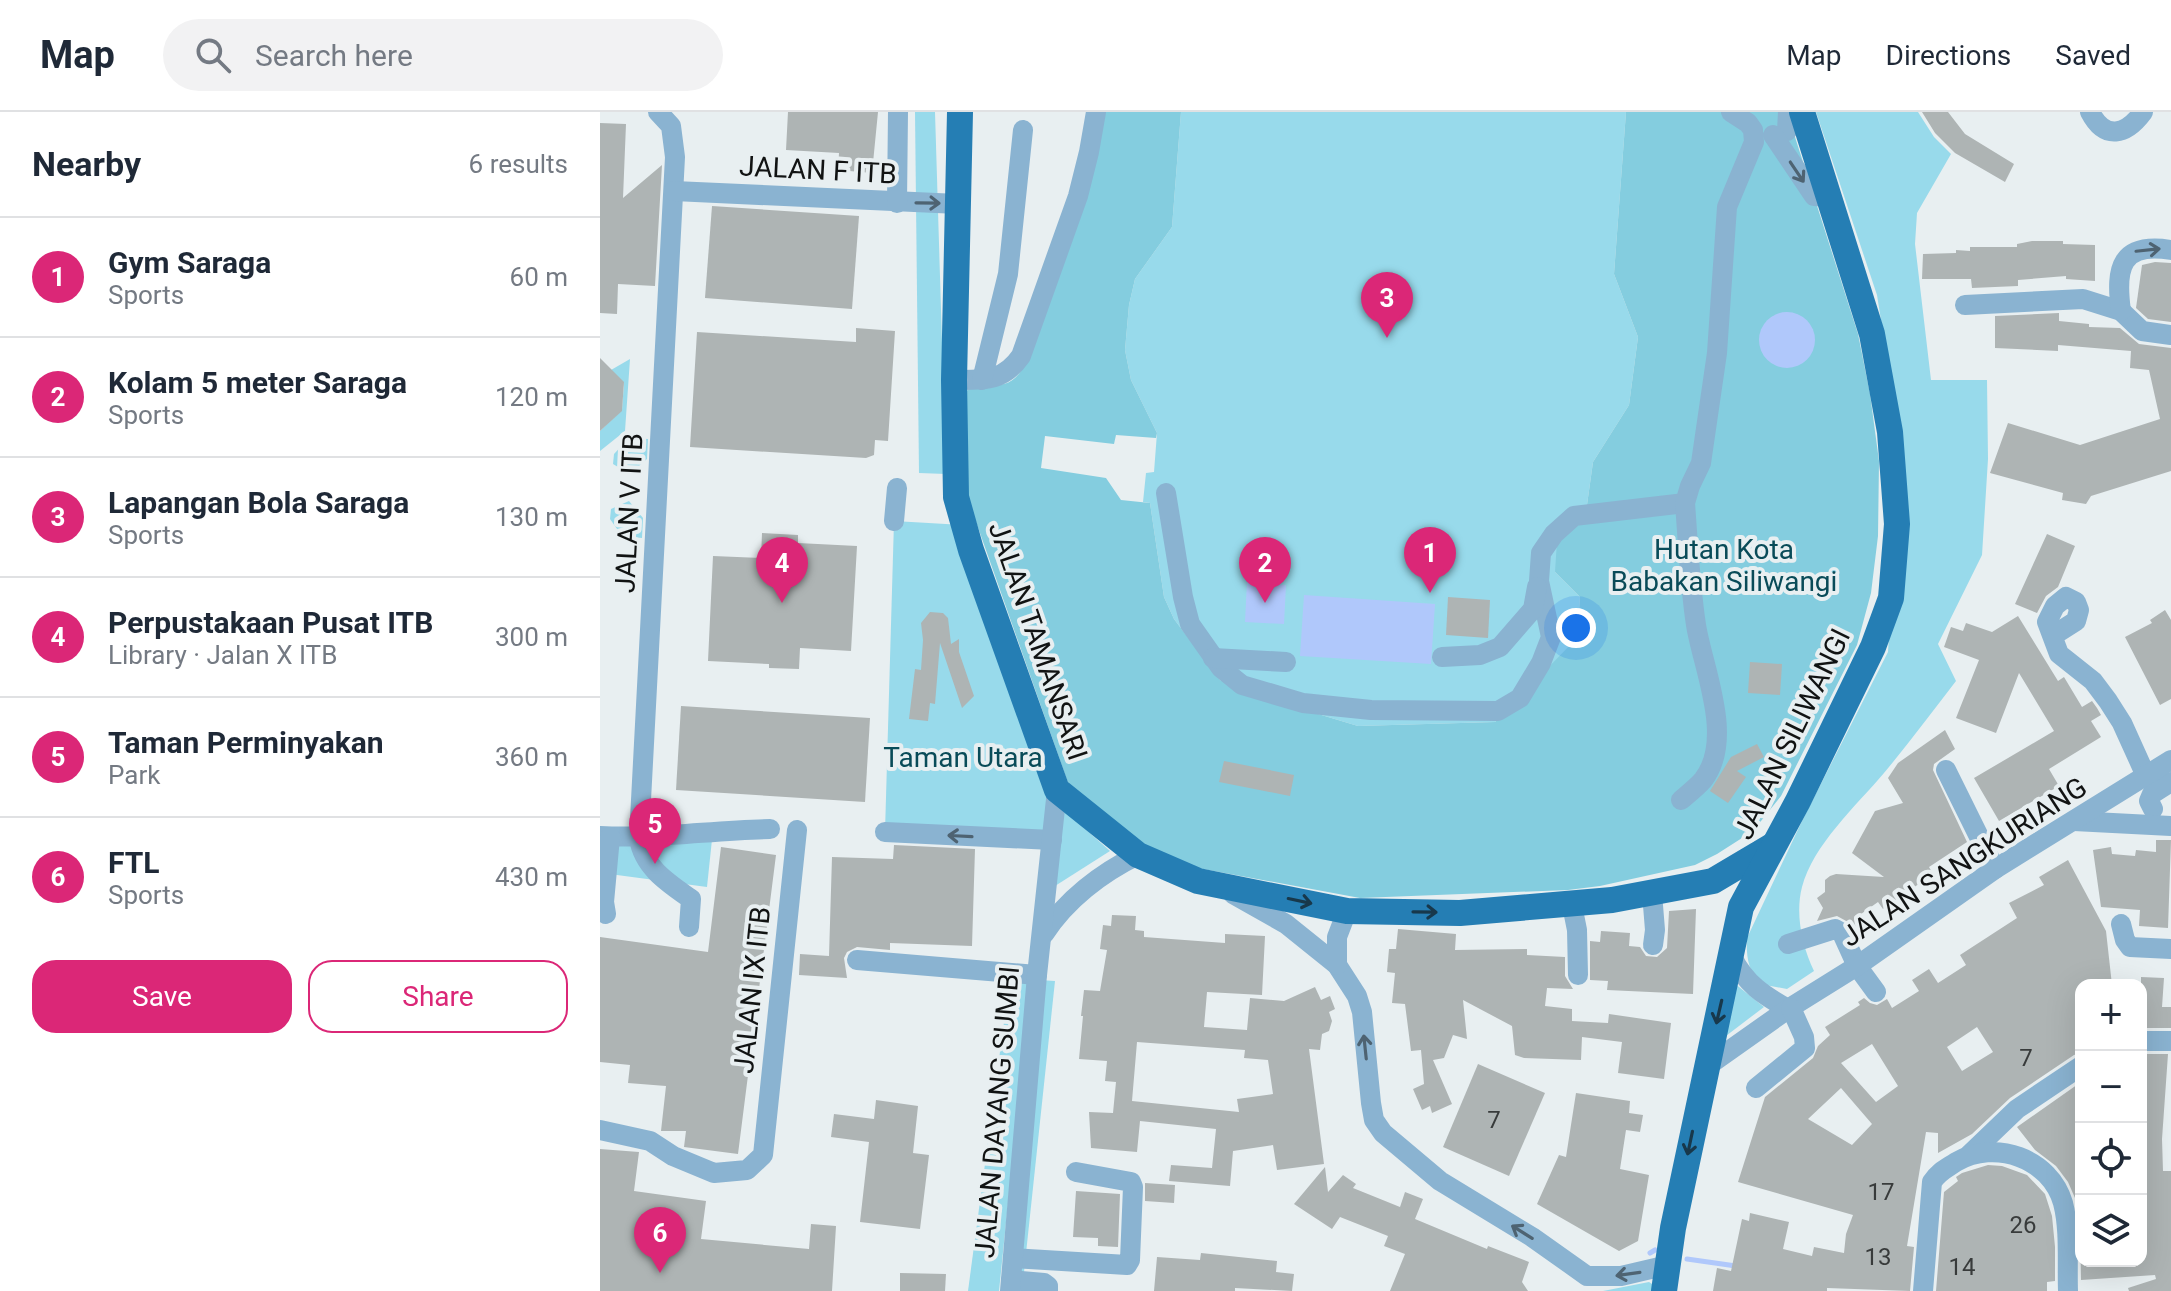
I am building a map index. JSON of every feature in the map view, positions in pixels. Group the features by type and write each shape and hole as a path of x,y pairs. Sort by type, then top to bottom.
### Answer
{"main road":[{"name":"JALAN TAMANSARI","path":"960,112 955,484 960,511 1057,790 1138,855 1198,881 1347,911 1460,913 1572,905 1652,893 1713,881 1772,846"},
{"name":"JALAN SILIWANGI","path":"1668,1283 1706,1067 1741,907 1798,801 1873,647 1891,598 1897,524 1890,432 1872,334 1829,197 1785,128"},
{"path":"1713,881 1741,907"}],"street":[{"name":"JALAN V ITB","path":"639,838 675,157 671,126 658,112"},
{"path":"897,203 898,112"},
{"path":"954,380 982,380 1011,371 1029,340 1078,196 1096,112"},
{"path":"1731,112 1753,130 1785,128"},
{"path":"2090,112 2104,129 2120,132 2131,126 2143,112"},
{"path":"1785,128 1814,196 1829,197"},
{"path":"1681,800 1705,778 1715,756 1712,693 1696,627 1685,503 1701,463 1715,368 1727,207 1785,128"},
{"path":"982,380 1008,274 1023,130"},
{"name":"JALAN F ITB","path":"674,191 958,204"},
{"path":"2121,311 2122,267 2127,256 2139,249 2153,247 2171,250"},
{"path":"1965,305 2083,299 2121,311 2142,331 2171,335"},
{"path":"894,521 897,488"},
{"path":"1166,493 1190,624 1213,658 1242,685 1303,703 1371,710 1498,711 1520,698 1541,663 1551,637 1539,581"},
{"path":"1442,657 1480,655 1500,647 1533,609 1541,553 1554,534 1574,516 1685,503"},
{"path":"2054,635 2059,654 2093,681 2108,701 2122,723 2146,776"},
{"path":"1213,658 1286,662"},
{"path":"2153,809 2149,801 2170,768"},
{"name":"JALAN SANGKURIANG","path":"1706,1067 1995,869 2146,776 2170,768"},
{"path":"1946,770 1995,869"},
{"name":"JALAN DAYANG SUMBI","path":"1010,1286 1037,975 1057,790"},
{"path":"2074,821 2171,826"},
{"path":"606,914 605,836 639,838 713,830 770,829"},
{"name":"JALAN IX ITB","path":"600,1130 650,1141 673,1156 714,1173 747,1170 763,1155 797,830"},
{"path":"885,832 1052,840"},
{"path":"639,838 641,852 662,879 691,899 689,927"},
{"name":"JALAN DAYANG SUMBI","path":"1042,937 1067,903 1123,862 1138,855"},
{"path":"1198,881 1258,907 1286,924 1337,965 1360,1004 1374,1120 1383,1133 1440,1181 1532,1237 1591,1283 1621,1276 1668,1283"},
{"path":"1652,893 1653,945"},
{"path":"1572,905 1577,930 1578,975"},
{"path":"1337,965 1337,937 1347,911"},
{"path":"2121,924 2130,947 2171,949"},
{"path":"1788,944 1835,929 1842,933 1857,966 1876,992"},
{"path":"1732,957 1742,977 1758,992 1789,1009 1804,1037 1805,1048 1756,1088"},
{"path":"857,960 1037,975"},
{"path":"2147,1041 2171,1041"},
{"path":"1923,1291 1932,1182 1937,1174 1969,1155 2017,1109 2075,1070"},
{"path":"1969,1155 2001,1152 2017,1156 2046,1175 2056,1188 2063,1203 2068,1291"},
{"path":"1013,1258 1127,1265 1130,1260 1131,1182 1076,1172"},
{"path":"1010,1286 1044,1283 1048,1291"}],"green space":[{"path":"915,112 935,112 946,474 919,473"},
{"name":"Hutan Kota Babakan Siliwangi","path":"1101,112 1181,112 1172,227 1135,279 1125,350 1131,380 1157,433 1156,438 1116,435 1114,444 1045,436 1041,468 1106,478 1121,500 1150,503 1164,597 1174,619 1220,680 1275,701 1358,726 1495,722 1577,638 1580,597 1555,572 1557,541 1586,512 1593,462 1629,405 1638,337 1614,274 1626,112 1787,112 1858,334 1879,461 1878,536 1871,593 1857,645 1781,796 1753,831 1695,865 1600,886 1360,898 1176,864 1143,851 1072,790 968,499 966,392 972,385 1005,384 1021,371"},
{"path":"1181,112 1626,112 1614,274 1638,337 1629,405 1593,462 1586,512 1555,572 1580,597 1577,639 1495,722 1358,726 1275,701 1220,680 1174,619 1164,597 1150,503 1143,502 1146,473 1154,472 1157,433 1131,380 1125,350 1135,279 1172,227"},
{"path":"1816,112 1918,112 1934,137 1951,154 1917,213 1915,244 1931,380 1987,380 1988,459 1982,555 1938,644 1956,681 1816,856 1802,887 1799,908 1803,941 1814,971 1787,989 1760,984 1749,962 1747,938 1802,821 1888,652 1890,619 1888,364 1877,295"},
{"path":"630,359 625,431 600,451 600,431 622,410 624,383 611,370"},
{"path":"629,438 648,439 647,459 630,474 613,464 614,454"},
{"path":"629,501 643,518 642,538 622,536 610,519 611,509"},
{"name":"Taman Utara","path":"894,521 963,525 1057,790 1053,832 885,832"},
{"path":"1065,811 1110,851 1055,886 1062,812"},
{"path":"713,830 707,887 602,873 600,836"},
{"path":"1010,977 1031,979 999,1291 968,1291"},
{"path":"1729,979 1764,1007 1714,1045"},
{"path":"1039,980 1055,981 1022,1291 1005,1291"},
{"path":"1649,1282 1652,1291 1603,1291"}],"shaded area":[{"path":"1787,312 1806,321 1815,340 1806,359 1787,368 1768,359 1759,340 1768,321"},
{"path":"1247,582 1286,585 1284,624 1245,622"},
{"path":"1304,595 1435,604 1431,664 1300,656"}],"building":[{"path":"788,112 878,112 872,173 838,170 839,153 786,150"},
{"path":"1922,112 1948,112 1965,134 2014,164 2005,182 1955,153 1935,133"},
{"path":"600,123 626,124 623,198 662,165 655,286 618,284 617,314 600,313"},
{"path":"712,206 859,216 852,309 705,298"},
{"path":"2032,241 2095,245 2095,281 2066,279 2066,276 2018,280 2018,286 1972,288 1971,279 1922,279 1923,254 1970,251 1970,247 2017,247 2017,244"},
{"path":"2171,263 2171,322 2148,319 2136,308 2142,265"},
{"path":"2059,313 2059,321 2089,324 2089,327 2120,328 2139,344 2171,348 2171,471 2091,496 2086,504 2062,500 2063,493 1990,473 2008,423 2080,445 2160,419 2149,370 2130,368 2131,351 2058,345 2058,351 1995,348 1995,316"},
{"path":"856,328 895,331 888,441 875,440 874,455 866,458 690,447 697,332 856,342"},
{"path":"600,358 624,382 622,411 600,431"},
{"path":"762,533 798,535 798,543 857,546 851,651 800,648 799,669 708,661 713,556 761,558"},
{"path":"2047,534 2075,546 2058,587 2046,596 2037,613 2015,604"},
{"path":"1448,597 1490,600 1488,638 1446,635"},
{"path":"2165,610 2171,620 2171,699 2160,705 2125,637 2152,623 2150,620"},
{"path":"930,612 943,613 948,618 951,644 959,639 959,652 974,696 962,708 940,643 935,704 930,703 928,721 909,719 915,669 921,670 921,623"},
{"path":"2018,616 2058,681 2064,677 2082,707 2092,701 2097,708 2101,715 2091,721 2101,737 2049,769 2059,786 1999,821 1974,778 2054,731 2019,673 1996,733 1956,718 1979,660 1944,647 1951,627 1963,631 1966,623 1992,632"},
{"path":"1750,662 1782,664 1780,695 1748,693"},
{"path":"681,706 870,718 865,802 676,790"},
{"path":"1945,730 1955,749 1934,764 1933,770 1967,842 1929,867 1933,874 1883,909 1878,902 1861,914 1857,930 1837,916 1817,921 1823,908 1817,898 1825,892 1825,880 1830,876 1884,877 1852,853 1875,811 1903,803 1888,778 1898,763"},
{"path":"1757,744 1764,757 1737,771 1746,777 1728,803 1710,791 1731,757"},
{"path":"1224,761 1294,775 1290,796 1219,782"},
{"path":"2156,840 2171,840 2168,928 2139,926 2140,910 2101,907 2093,850 2111,847 2112,854 2135,856 2136,850 2156,852"},
{"path":"894,845 975,849 972,946 890,943 890,950 857,947 847,952 844,958 847,978 799,975 800,954 829,956 832,857 893,859"},
{"path":"721,847 776,855 738,1154 684,1147 686,1131 661,1131 666,1086 628,1083 630,1065 600,1062 600,937 708,952"},
{"path":"2068,860 2106,931 2111,979 2075,979 2075,1055 2010,1098 1972,1134 1938,1153 1938,1133 1926,1132 1907,1246 1914,1247 1910,1291 1827,1288 1827,1291 1713,1291 1717,1268 1731,1271 1742,1219 1749,1221 1750,1213 1789,1222 1783,1249 1812,1256 1814,1247 1844,1253 1846,1234 1853,1215 1738,1182 1765,1097 1813,1058 1818,1046 1830,1035 1825,1027 1860,1005 1858,1002 1864,998 1877,1005 1887,999 1892,1008 1919,991 1912,980 1929,969 1938,983 1966,965 1960,955 2017,918 2009,903 2044,885 2039,877","holes":["1977,1027 1993,1052 1962,1071 1947,1047","1872,1044 1898,1086 1876,1102 1841,1063","1841,1088 1872,1124 1852,1145 1808,1119"]},
{"path":"1696,909 1693,994 1607,990 1608,981 1590,980 1590,941 1600,942 1601,931 1630,933 1629,946 1640,947 1646,956 1657,957 1667,948 1669,911"},
{"path":"1112,915 1136,916 1135,930 1144,931 1144,937 1225,943 1225,934 1265,936 1262,995 1207,992 1204,1027 1247,1030 1250,998 1284,1001 1315,987 1321,1000 1330,996 1335,1009 1329,1012 1332,1021 1329,1031 1322,1034 1320,1050 1309,1049 1324,1164 1277,1170 1273,1145 1233,1151 1230,1186 1169,1181 1171,1165 1212,1168 1216,1129 1140,1121 1137,1152 1091,1148 1089,1112 1113,1113 1116,1082 1105,1081 1107,1061 1079,1059 1081,1016 1084,990 1100,991 1107,950 1100,949 1103,925 1111,926","holes":["1137,1042 1245,1050 1244,1058 1268,1060 1273,1094 1237,1099 1239,1112 1132,1101"]},
{"path":"1398,929 1456,934 1455,950 1527,949 1527,955 1565,957 1565,976 1573,989 1547,988 1545,1006 1572,1009 1572,1021 1608,1023 1609,1014 1671,1023 1664,1079 1618,1073 1622,1042 1582,1037 1581,1060 1515,1055 1512,1026 1463,1000 1467,1039 1453,1035 1444,1058 1433,1060 1452,1104 1432,1113 1430,1106 1422,1110 1413,1089 1424,1084 1421,1050 1411,1051 1405,1004 1392,1003 1395,973 1387,972 1389,949 1396,949"},
{"path":"2164,978 2162,1007 2171,1007 2171,1028 2147,1028 2147,979 2141,979"},
{"path":"2147,1054 2168,1054 2162,1139 2163,1171 2171,1171 2171,1291 2129,1291 2128,1288 2156,1279 2155,1275 2081,1280 2081,1267 2147,1267"},
{"path":"1478,1064 1545,1093 1509,1176 1443,1147"},
{"path":"2075,1086 2075,1198 2056,1166 2035,1150 2017,1127"},
{"path":"1576,1093 1630,1101 1629,1113 1643,1115 1640,1132 1626,1130 1620,1169 1649,1175 1638,1241 1619,1251 1537,1204 1559,1155 1566,1157"},
{"path":"876,1100 918,1106 913,1153 929,1155 920,1229 860,1222 869,1142 831,1137 834,1114 874,1119"},
{"path":"600,1149 639,1152 634,1191 706,1201 701,1239 809,1249 811,1224 836,1226 832,1291 600,1291"},
{"path":"1988,1165 2002,1166 2027,1175 2045,1194 2052,1216 2055,1247 2055,1281 2047,1282 2047,1291 1936,1291 1944,1192 1958,1181 1956,1177 1962,1173"},
{"path":"1325,1167 1328,1192 1343,1175 1356,1184 1353,1188 1400,1207 1405,1192 1423,1199 1415,1219 1487,1249 1488,1246 1529,1262 1522,1282 1528,1291 1390,1291 1405,1254 1384,1246 1388,1236 1340,1217 1332,1229 1294,1204"},
{"path":"1145,1183 1175,1185 1174,1203 1145,1201"},
{"path":"1076,1191 1120,1194 1118,1247 1098,1246 1098,1238 1073,1237"},
{"path":"1201,1253 1277,1261 1276,1272 1294,1274 1292,1291 1235,1288 1235,1291 1154,1291 1157,1257 1200,1260"},
{"path":"900,1273 946,1274 945,1291 900,1291"}],"waterway":[{"path":"1650,1253 1655,1250"},
{"path":"1687,1259 1736,1266"}],"place":[{"name":"Lapangan Bola Saraga","path":"1387,338"},
{"name":"Gym Saraga","path":"1430,593"},
{"name":"Perpustakaan Pusat ITB","path":"782,603"},
{"name":"Kolam 5 meter Saraga","path":"1265,603"},
{"name":"Taman Perminyakan","path":"655,864"},
{"name":"FTL","path":"660,1273"}]}
